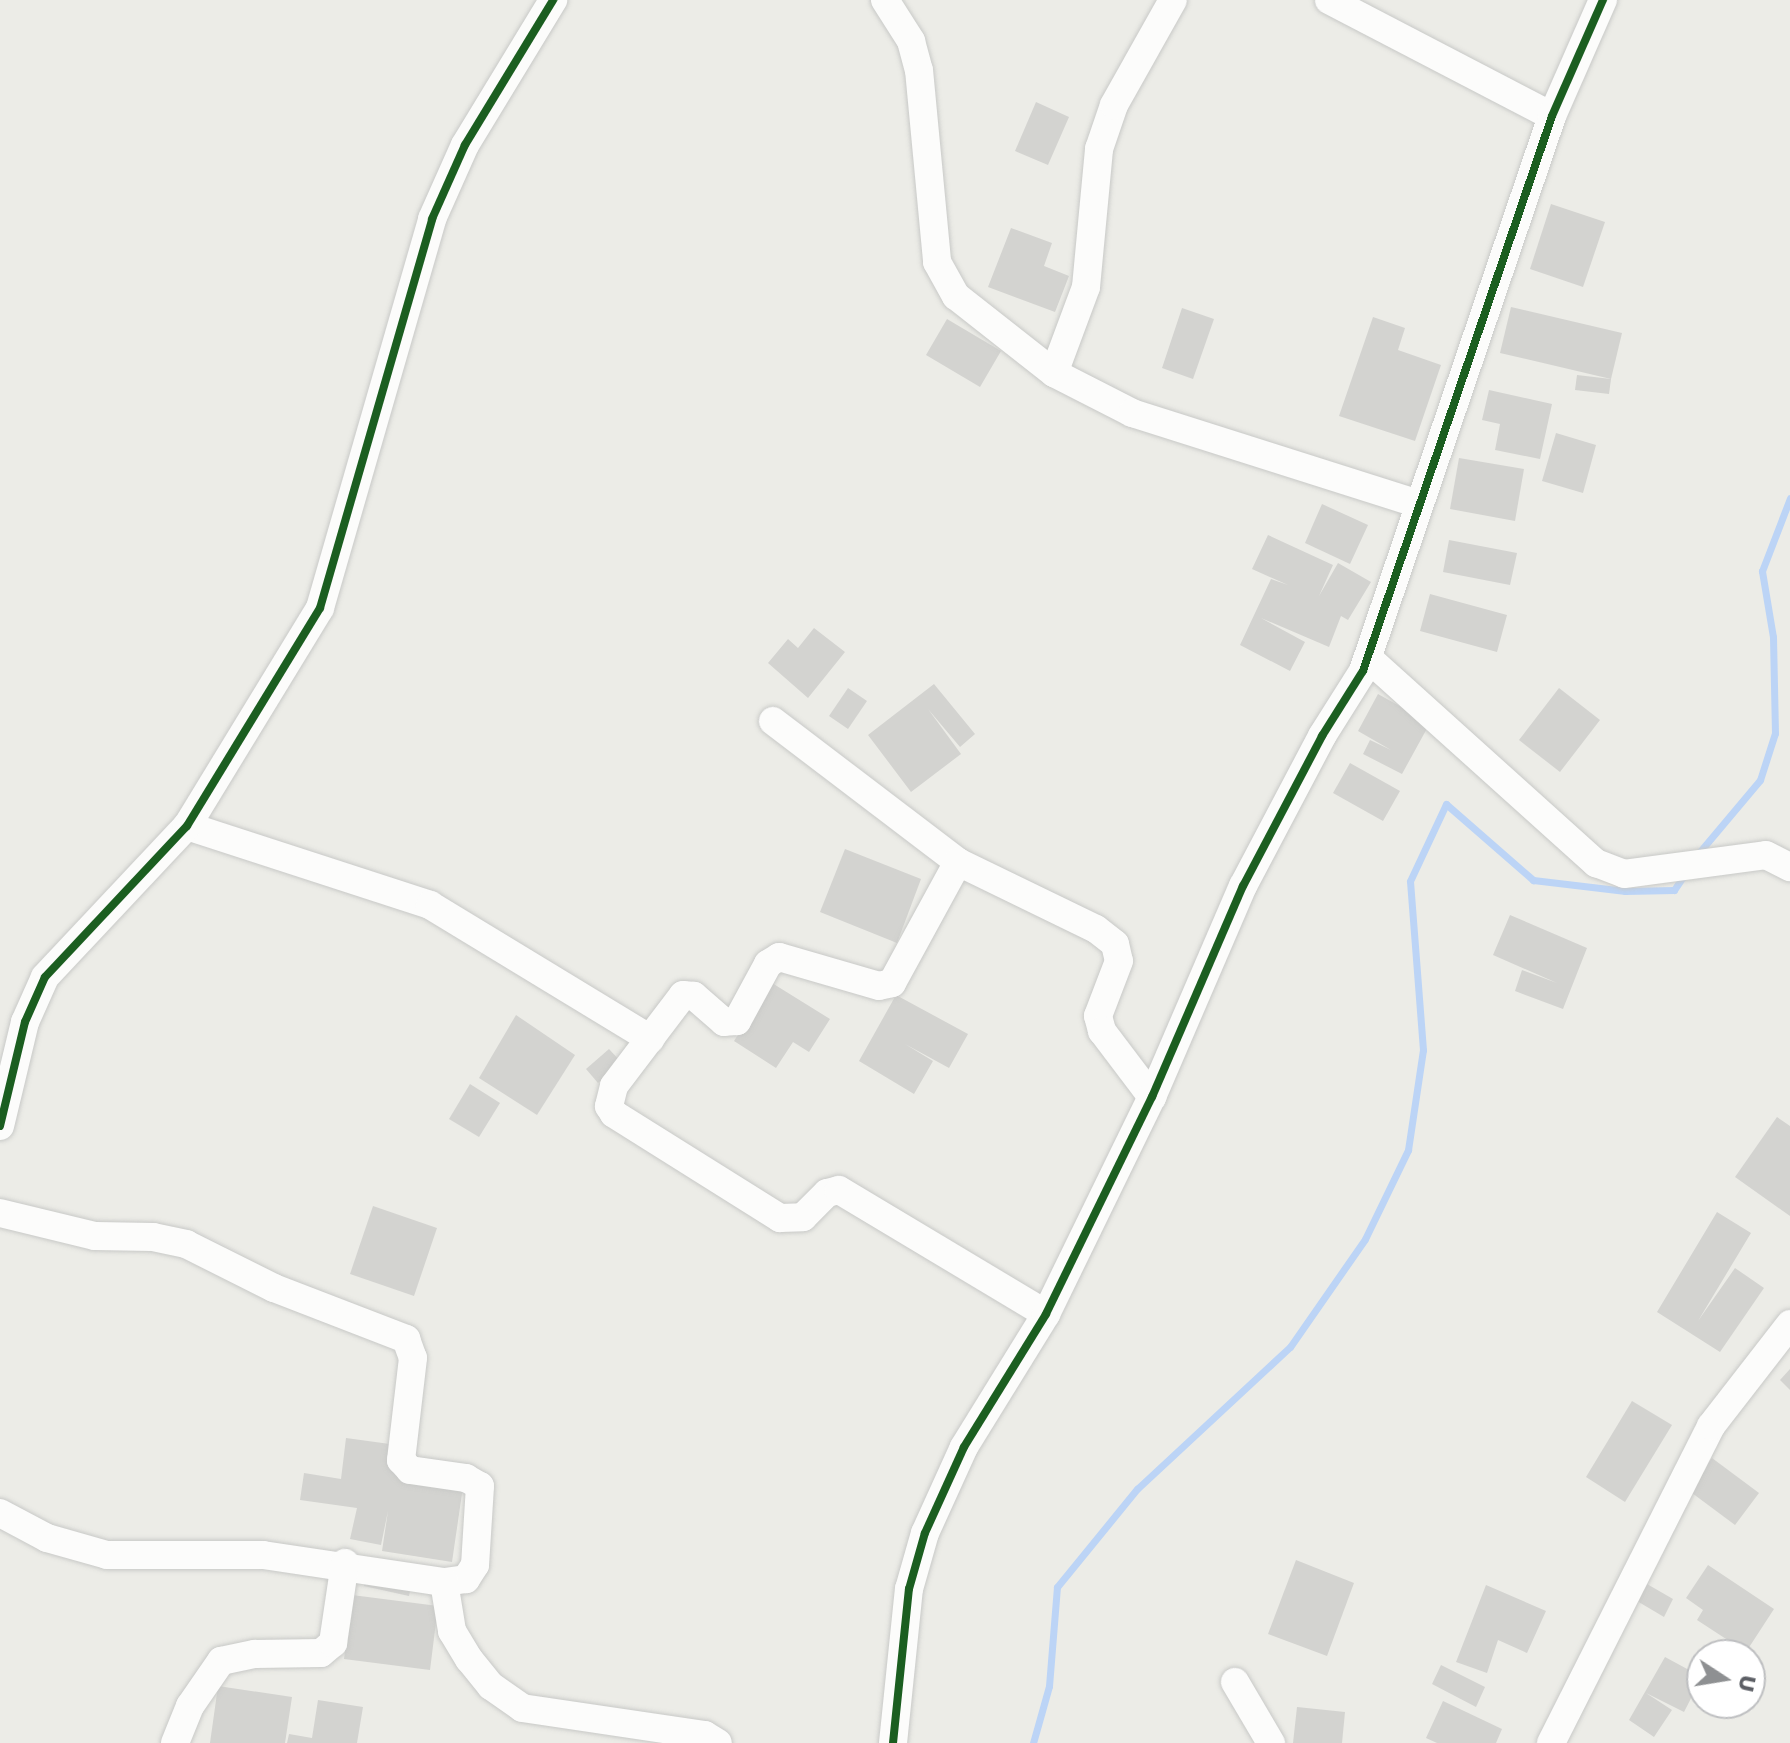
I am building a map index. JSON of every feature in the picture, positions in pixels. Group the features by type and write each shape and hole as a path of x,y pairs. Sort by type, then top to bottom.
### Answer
{"street":[{"path":"0,1126 25,1022 45,977 187,826 320,608 432,219 465,145 553,0"},
{"path":"885,0 911,41 919,70 937,262 944,280 956,296 1054,373 1132,413 1419,504"},
{"path":"1054,373 1086,287 1099,149 1114,105 1173,0"},
{"path":"1329,0 1552,116"},
{"path":"893,1743 909,1589 925,1533 964,1447 1046,1314 1152,1097 1243,886 1368,658 1552,116 1603,0"},
{"path":"1368,658 1596,863 1624,874 1766,855 1790,867"},
{"path":"773,721 958,862 1096,929 1115,944 1119,961 1098,1016 1102,1031 1152,1097"},
{"path":"187,826 430,905 650,1039"},
{"path":"958,862 892,983 879,986 779,957 768,964 737,1021 724,1022 694,996 683,995 608,1096 614,1114 780,1218 803,1217 827,1193 844,1192 1046,1314"},
{"path":"0,1213 95,1236 153,1237 186,1244 274,1288 406,1339 413,1358 401,1460 410,1470 466,1478 480,1486 475,1565 466,1579 444,1582 345,1563 263,1555 107,1555 47,1538 0,1513"},
{"path":"1551,1743 1711,1426 1790,1324"},
{"path":"175,1743 190,1706 221,1661 255,1654 321,1653 333,1643 345,1563"},
{"path":"444,1582 452,1631 469,1659 491,1686 522,1708 705,1735 718,1743"},
{"path":"1235,1682 1271,1743"}],"building":[{"path":"1036,102 1069,117 1048,165 1015,151"},
{"path":"1551,204 1605,222 1583,287 1530,269"},
{"path":"1011,228 1052,243 1044,266 1069,276 1055,312 988,287"},
{"path":"1511,307 1622,333 1611,379 1500,353"},
{"path":"1182,308 1214,319 1193,379 1162,368"},
{"path":"1373,317 1405,328 1398,350 1441,365 1415,441 1339,416"},
{"path":"947,319 1001,351 980,387 926,355"},
{"path":"1577,375 1611,379 1609,394 1575,390"},
{"path":"1489,390 1552,404 1540,459 1495,450 1500,424 1482,420"},
{"path":"1556,433 1596,445 1583,493 1542,481"},
{"path":"1459,458 1524,469 1515,521 1450,509"},
{"path":"1322,504 1368,525 1350,564 1305,543"},
{"path":"1268,535 1333,565 1319,596 1338,563 1371,582 1348,620 1341,616 1329,647 1261,618 1305,642 1290,671 1240,645 1271,579 1288,585 1252,569"},
{"path":"1449,540 1517,553 1510,585 1443,572"},
{"path":"1430,594 1507,615 1497,652 1420,631"},
{"path":"814,628 845,652 808,698 768,663 788,639 798,648"},
{"path":"934,684 975,734 960,747 928,709 961,754 911,792 868,735"},
{"path":"848,688 867,701 848,729 829,716"},
{"path":"1559,688 1600,720 1560,772 1519,740"},
{"path":"1378,694 1430,723 1402,774 1363,754 1370,740 1391,750 1358,731"},
{"path":"1350,763 1400,791 1383,821 1333,793"},
{"path":"845,849 921,879 897,943 820,912"},
{"path":"1510,915 1587,948 1563,1009 1515,991 1522,970 1557,983 1493,955"},
{"path":"772,983 830,1019 809,1052 793,1042 776,1068 734,1041"},
{"path":"896,995 968,1034 949,1068 905,1044 933,1061 914,1094 859,1061"},
{"path":"516,1015 575,1055 537,1115 479,1078"},
{"path":"609,1049 621,1062 598,1083 586,1069"},
{"path":"470,1084 500,1103 479,1137 449,1119"},
{"path":"1777,1117 1790,1126 1790,1216 1735,1177"},
{"path":"373,1206 437,1228 414,1296 350,1274"},
{"path":"1717,1212 1751,1233 1698,1321 1735,1268 1764,1288 1720,1352 1657,1312"},
{"path":"1790,1369 1790,1390 1780,1380"},
{"path":"1632,1401 1672,1425 1625,1502 1586,1477"},
{"path":"346,1438 397,1445 394,1469 464,1480 452,1562 382,1551 388,1511 381,1545 350,1539 357,1508 300,1500 304,1473 341,1479"},
{"path":"1712,1458 1759,1493 1735,1525 1688,1490"},
{"path":"1296,1560 1354,1583 1327,1656 1268,1634"},
{"path":"1708,1565 1774,1609 1754,1639 1726,1639 1697,1620 1703,1610 1686,1598"},
{"path":"367,1571 412,1581 409,1596 364,1586"},
{"path":"1647,1584 1673,1599 1664,1617 1637,1601"},
{"path":"1486,1585 1546,1611 1527,1653 1498,1640 1487,1673 1456,1662"},
{"path":"352,1595 438,1606 430,1670 344,1659"},
{"path":"1665,1657 1686,1668 1684,1712 1646,1693 1672,1710 1654,1737 1629,1720"},
{"path":"1441,1665 1485,1687 1476,1707 1432,1684"},
{"path":"218,1686 292,1697 285,1743 210,1743"},
{"path":"318,1700 363,1707 357,1743 287,1743 289,1734 312,1738"},
{"path":"1443,1701 1502,1729 1496,1743 1437,1743 1426,1738"},
{"path":"1297,1707 1345,1712 1342,1743 1293,1743"}],"waterway":[{"path":"1697,855 1760,780 1775,733 1773,637 1762,571 1790,498"},
{"path":"1033,1743 1049,1686 1057,1587 1137,1489 1290,1347 1365,1239 1408,1150 1423,1050 1410,881 1446,804 1533,880 1625,891 1674,890 1684,875"}],"cycle path":[{"path":"0,1126 25,1022 45,977 187,826 320,608 432,219 465,145 553,0"},
{"path":"893,1743 909,1589 925,1533 964,1447 1046,1314 1152,1097 1243,886 1322,736 1363,671 1552,116 1603,0"}]}
